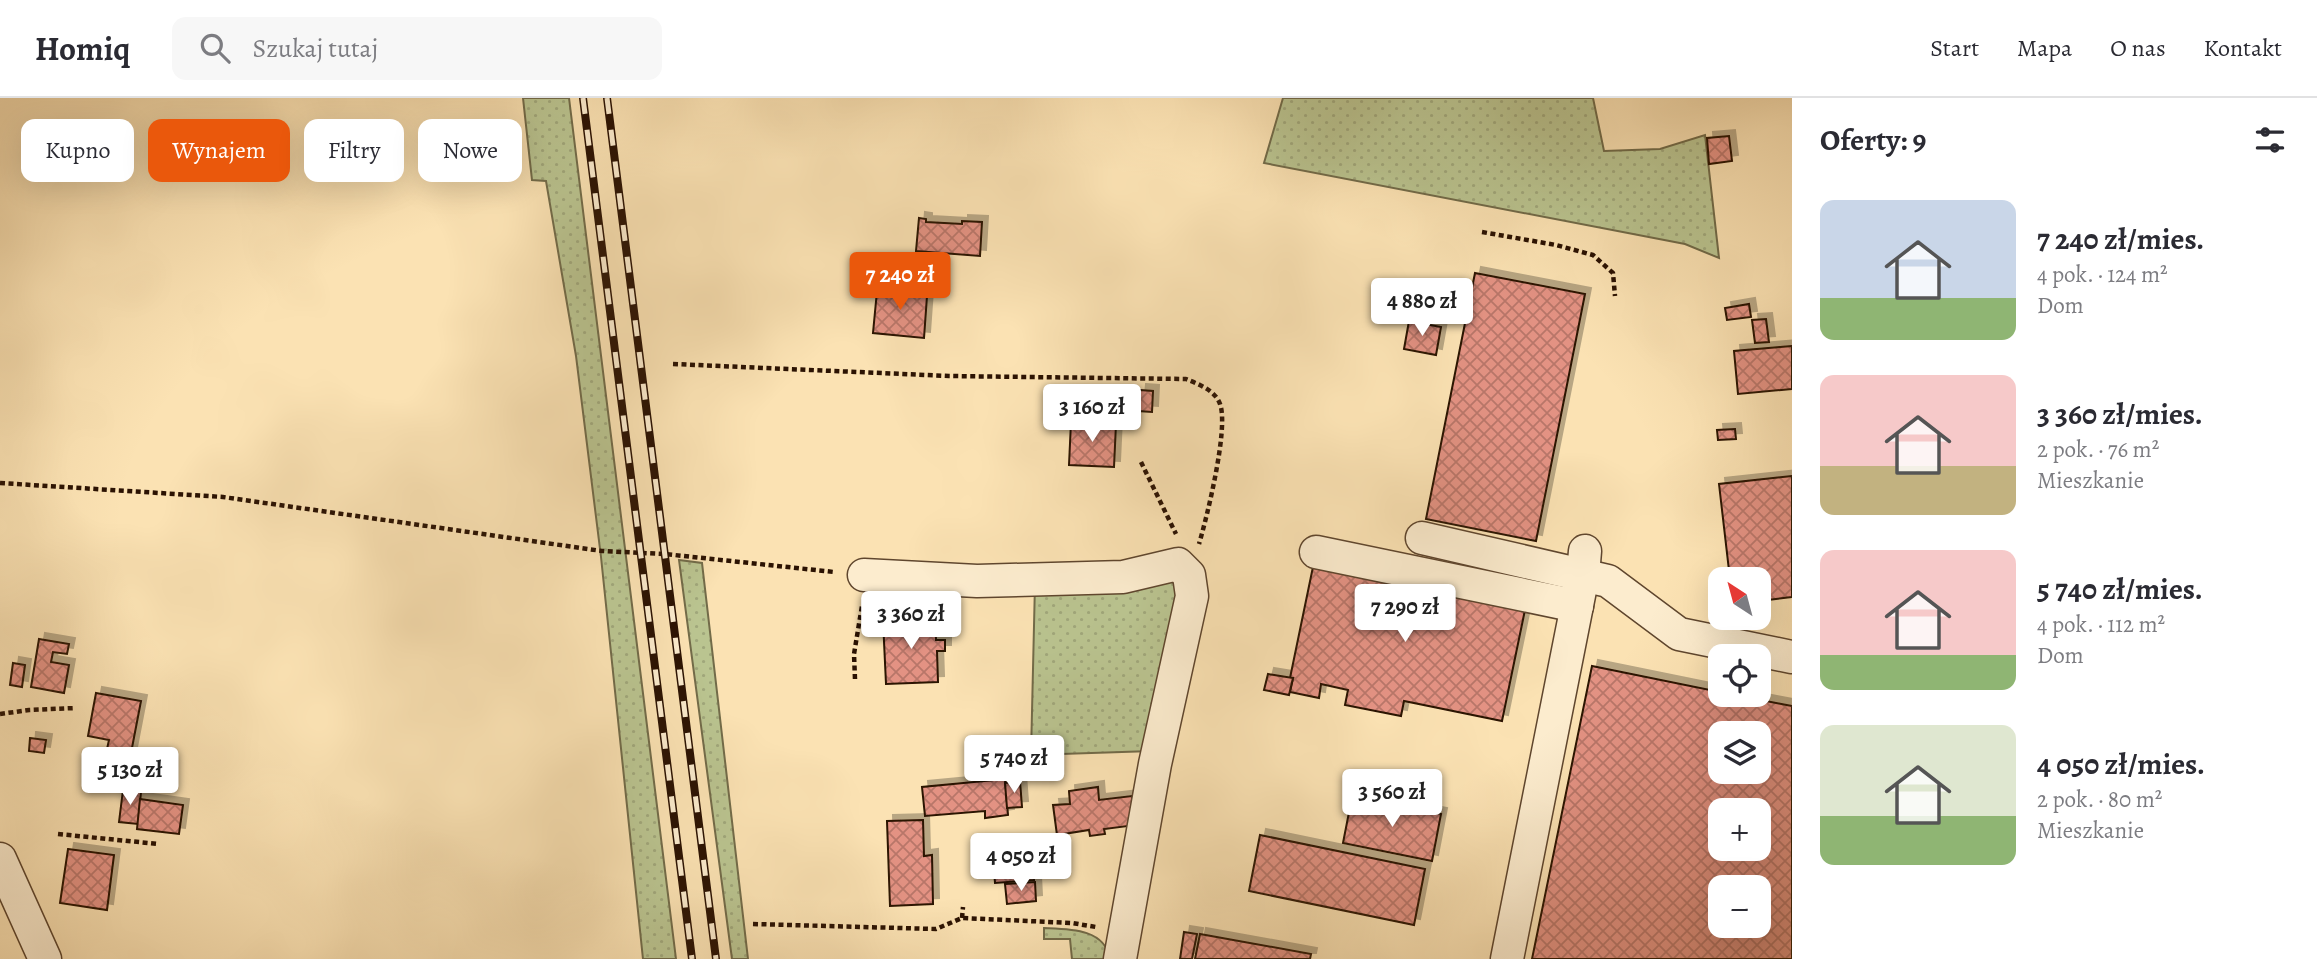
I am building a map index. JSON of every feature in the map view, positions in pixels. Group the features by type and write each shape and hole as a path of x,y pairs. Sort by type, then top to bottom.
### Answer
{"street":[{"path":"1422,538 1582,577"},
{"path":"1316,552 1608,581 1679,634 1792,657"},
{"path":"863,588 977,581 1123,577 1178,564 1189,575 1192,596 1156,764 1122,945"},
{"path":"1507,959 1582,577"},
{"path":"0,859 45,959"}],"path":[{"path":"1482,232 1556,245 1593,255 1613,273 1615,296"},
{"path":"673,364 948,376 1186,379 1205,386 1220,403 1222,433 1206,519 1189,575"},
{"path":"1141,462 1187,558 1189,575"},
{"path":"0,483 223,498 602,551 665,554 863,588 854,654 855,680"},
{"path":"0,714 76,708"},
{"path":"58,834 158,844"},
{"path":"962,907 962,918"},
{"path":"753,924 936,929 962,918 1072,923 1122,945"}],"green space":[{"path":"523,98 569,98 676,959 643,959 601,557 576,356 546,181 532,180"},
{"path":"1283,98 1593,98 1604,151 1660,149 1705,135 1719,258 1685,244 1264,163"},
{"path":"679,560 702,563 748,959 732,959"},
{"path":"1179,576 1152,751 1031,755 1035,583"},
{"path":"1044,928 1074,930 1093,936 1107,949 1110,959 1072,959 1070,939 1044,939"}],"building":[{"path":"1729,136 1732,161 1709,164 1707,138"},
{"path":"919,218 926,219 926,222 982,222 980,256 916,251"},
{"path":"1475,273 1585,294 1536,541 1426,519"},
{"path":"890,284 914,287 913,294 927,296 924,338 873,333 877,291 889,292"},
{"path":"1749,304 1751,317 1727,320 1725,308"},
{"path":"1766,319 1769,342 1755,343 1752,320"},
{"path":"1409,321 1441,327 1436,355 1404,349"},
{"path":"1792,346 1792,389 1738,394 1734,351"},
{"path":"1140,390 1153,391 1152,412 1138,411"},
{"path":"1071,422 1116,424 1114,467 1069,465"},
{"path":"1735,429 1736,439 1718,440 1717,430"},
{"path":"1792,476 1792,597 1771,600 1771,567 1729,567 1719,484"},
{"path":"1314,562 1526,605 1502,721 1404,701 1401,716 1345,705 1348,690 1321,684 1319,698 1290,692 1293,678 1290,678"},
{"path":"935,617 936,640 945,640 945,651 937,651 938,682 886,684 883,620"},
{"path":"39,639 69,644 67,654 53,652 51,662 69,665 64,693 31,687"},
{"path":"13,663 25,665 22,687 10,685"},
{"path":"1592,666 1708,690 1708,707 1771,707 1771,702 1792,706 1792,959 1532,959"},
{"path":"1268,674 1293,678 1289,695 1264,690"},
{"path":"96,693 141,701 131,753 107,749 109,740 88,736"},
{"path":"30,738 46,740 44,753 29,751"},
{"path":"1005,779 1008,815 985,818 985,811 925,816 922,787"},
{"path":"1020,781 1022,807 1007,808 1005,783"},
{"path":"1098,787 1099,800 1132,796 1136,825 1104,829 1105,834 1090,836 1089,830 1057,835 1053,805 1070,804 1069,791"},
{"path":"123,790 141,792 138,824 119,822"},
{"path":"1352,797 1441,814 1432,861 1343,843"},
{"path":"140,799 183,805 179,834 137,829"},
{"path":"923,820 924,856 932,855 933,904 890,906 887,821"},
{"path":"1260,835 1425,869 1414,925 1249,891"},
{"path":"68,849 114,855 107,910 60,903"},
{"path":"1032,854 1034,880 995,883 993,856"},
{"path":"1035,882 1036,901 1007,904 1005,884"},
{"path":"1184,932 1197,934 1192,959 1180,959"},
{"path":"1200,934 1311,954 1310,959 1195,959"}],"railway":[{"path":"583,98 692,959"},
{"path":"607,98 716,959"}]}
